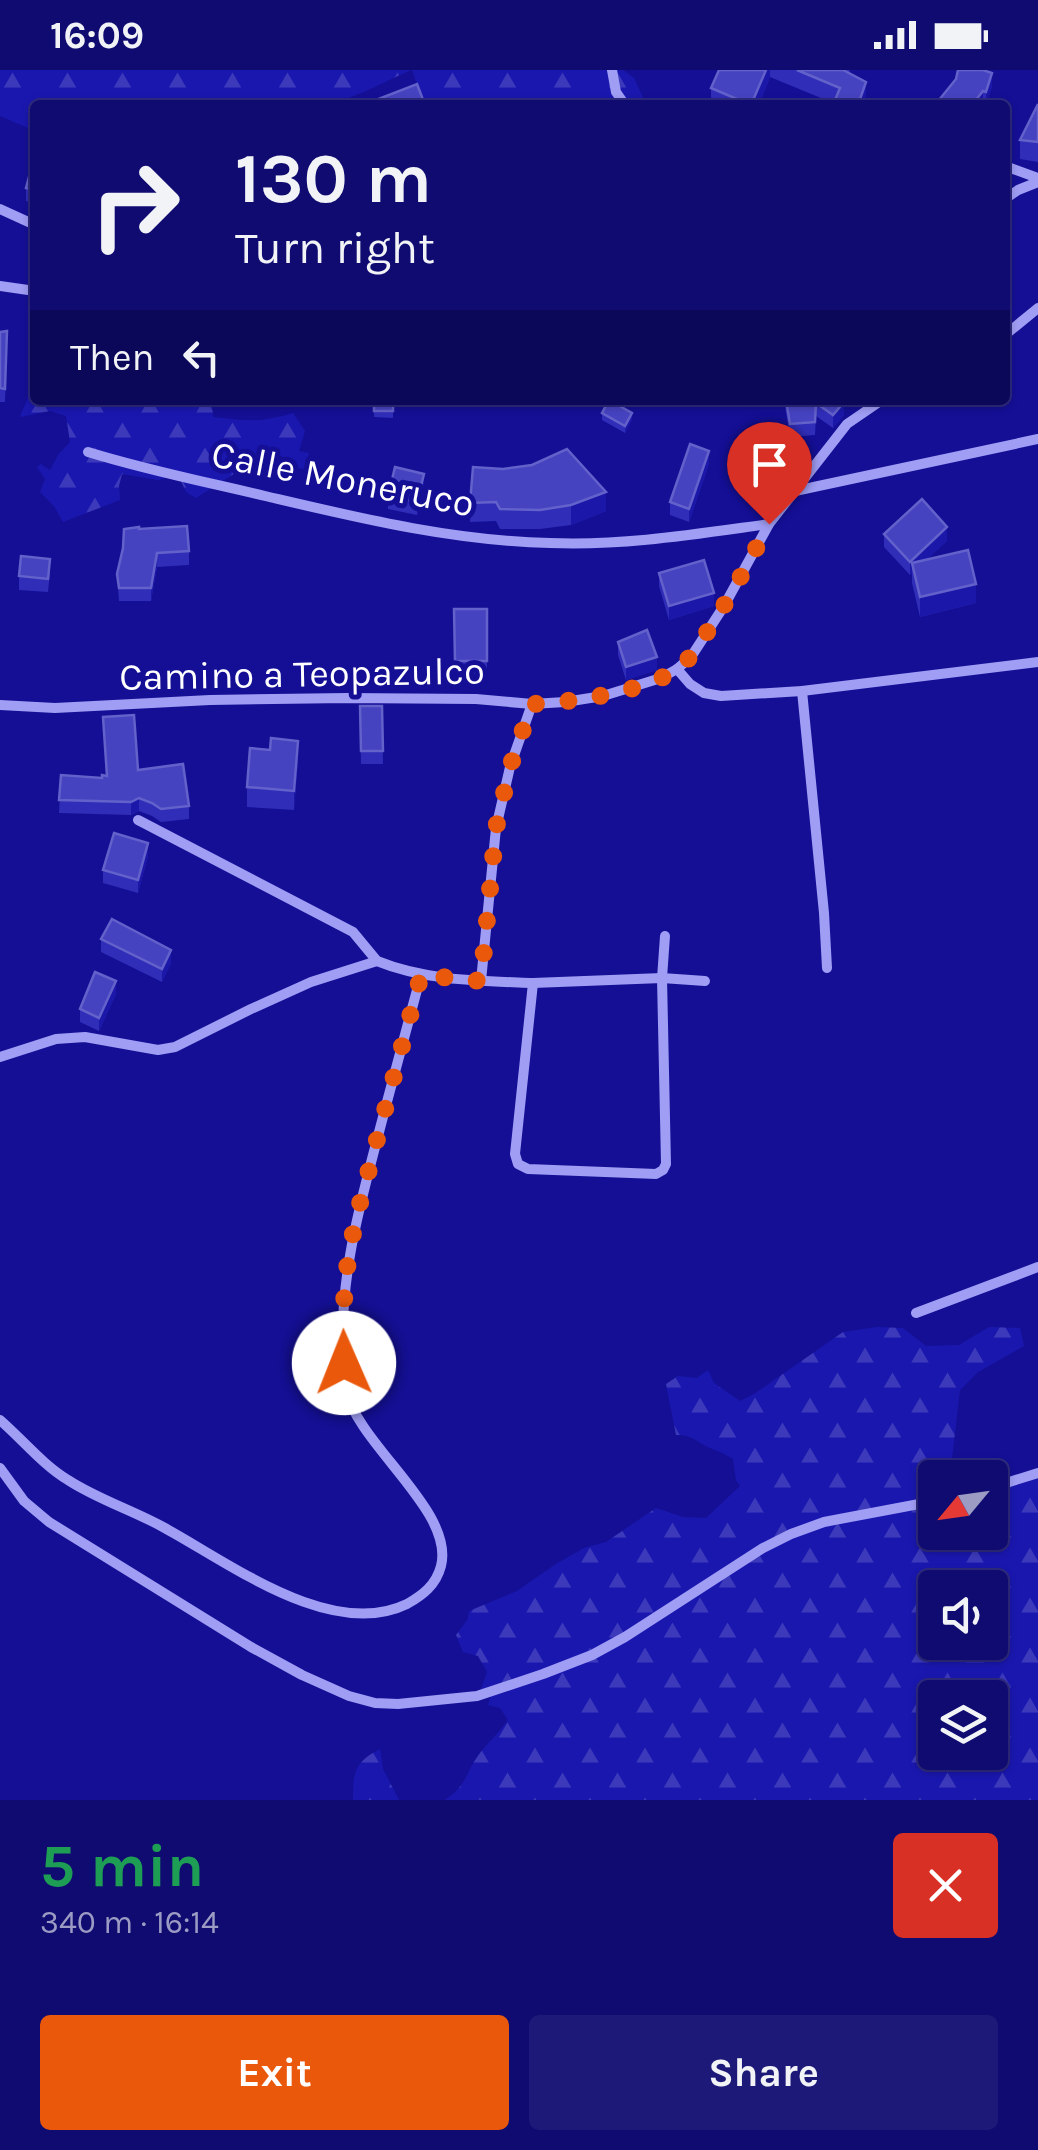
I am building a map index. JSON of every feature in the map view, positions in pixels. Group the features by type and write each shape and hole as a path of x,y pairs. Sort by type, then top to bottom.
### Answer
{"street":[{"path":"612,70 622,100"},
{"path":"1010,168 1038,180"},
{"path":"1010,196 1038,180"},
{"path":"0,209 30,223"},
{"path":"0,286 30,290"},
{"path":"1010,332 1038,308"},
{"path":"875,405 847,424 769,524 724,606 678,669 704,693 721,696 802,691 1038,662"},
{"path":"794,491 1038,439"},
{"name":"Calle Moneruco","path":"88,452 166,474 438,534 548,544 608,543 769,524"},
{"name":"Camino a Teopazulco","path":"0,705 55,708 347,698 476,699 532,704 603,696 678,669"},
{"path":"802,691 827,968"},
{"path":"481,981 496,828 510,767 532,704"},
{"path":"138,820 353,932 377,960 398,969 533,988 662,978 705,981"},
{"path":"533,988 515,1154 518,1164 528,1169 650,1174 662,1170 666,1164 664,936"},
{"path":"0,1057 56,1039 85,1038 158,1050 176,1047 312,982 377,960"},
{"path":"0,1420 70,1482 160,1525 283,1594 342,1612 368,1614 396,1609 421,1596 434,1583 442,1564 441,1542 421,1502 357,1418 346,1391 342,1330 355,1222 421,975"},
{"path":"916,1313 1038,1268"},
{"path":"0,1468 24,1501 49,1522 251,1647 302,1675 375,1703 476,1696 543,1674 625,1637 763,1548 792,1534 824,1522 918,1504"},
{"path":"1008,1483 1038,1474"}],"green space":[{"path":"0,70 411,70 341,100 30,100 30,129 0,116"},
{"path":"412,70 623,70 634,78 644,100 422,100"},
{"path":"28,396 30,405 212,405 213,417 235,419 262,420 293,413 305,431 299,451 309,453 305,469 277,453 272,460 273,476 257,474 251,463 196,498 186,492 178,475 158,480 122,474 120,500 63,522 40,492 45,479 37,467 41,464 50,470 70,442 66,416 50,411 20,417"},
{"path":"989,1327 1020,1328 1024,1346 978,1372 960,1390 954,1460 918,1460 918,1550 1008,1550 1008,1476 1038,1469 1038,1800 445,1800 458,1789 480,1753 508,1720 500,1708 488,1705 492,1692 481,1689 487,1672 478,1656 463,1652 456,1635 469,1611 517,1591 584,1548 606,1542 656,1508 683,1517 706,1518 740,1486 733,1459 690,1437 676,1435 666,1384 678,1376 697,1378 708,1370 714,1383 740,1401 843,1332 903,1328 926,1346 959,1345"},
{"path":"380,1749 383,1769 399,1800 353,1800 357,1770"}],"building":[{"path":"719,70 766,70 753,100 739,100 711,88"},
{"path":"797,70 843,70 866,82 860,100 835,100 840,88"},
{"path":"958,70 992,73 986,92 976,100 939,100 956,79"},
{"path":"417,84 423,100 376,100"},
{"path":"1038,104 1038,142 1020,140"},
{"path":"7,331 5,389 0,388 0,332"},
{"path":"374,405 393,405 393,411 374,411"},
{"path":"606,405 618,405 632,413 625,426 602,413"},
{"path":"787,405 816,405 815,422 790,424"},
{"path":"819,405 841,405 833,415"},
{"path":"690,444 709,451 689,509 670,502"},
{"path":"567,449 606,492 571,505 540,510 500,509 496,502 470,503 473,467 503,469 532,465"},
{"path":"395,467 424,474 417,502 388,496"},
{"path":"922,499 947,527 910,562 884,534"},
{"path":"187,526 189,551 157,553 151,588 119,588 117,574 124,529"},
{"path":"968,550 976,584 920,597 912,563"},
{"path":"21,556 50,559 48,579 19,576"},
{"path":"704,560 714,593 669,606 659,573"},
{"path":"454,609 487,609 487,661 455,661"},
{"path":"647,630 657,657 626,667 618,642"},
{"path":"360,706 382,706 383,751 361,751"},
{"path":"134,715 138,770 183,764 189,806 161,809 139,798 131,802 59,800 61,775 107,776 103,717"},
{"path":"271,738 298,741 294,791 247,787 250,748 270,750"},
{"path":"114,833 148,843 138,880 103,870"},
{"path":"112,919 171,950 162,969 101,939"},
{"path":"95,972 116,981 99,1018 80,1009"}],"route":[{"path":"344,1363 346,1274 355,1222 421,975 481,981 496,828 510,767 532,704 603,696 678,669 724,606 769,524"}]}
